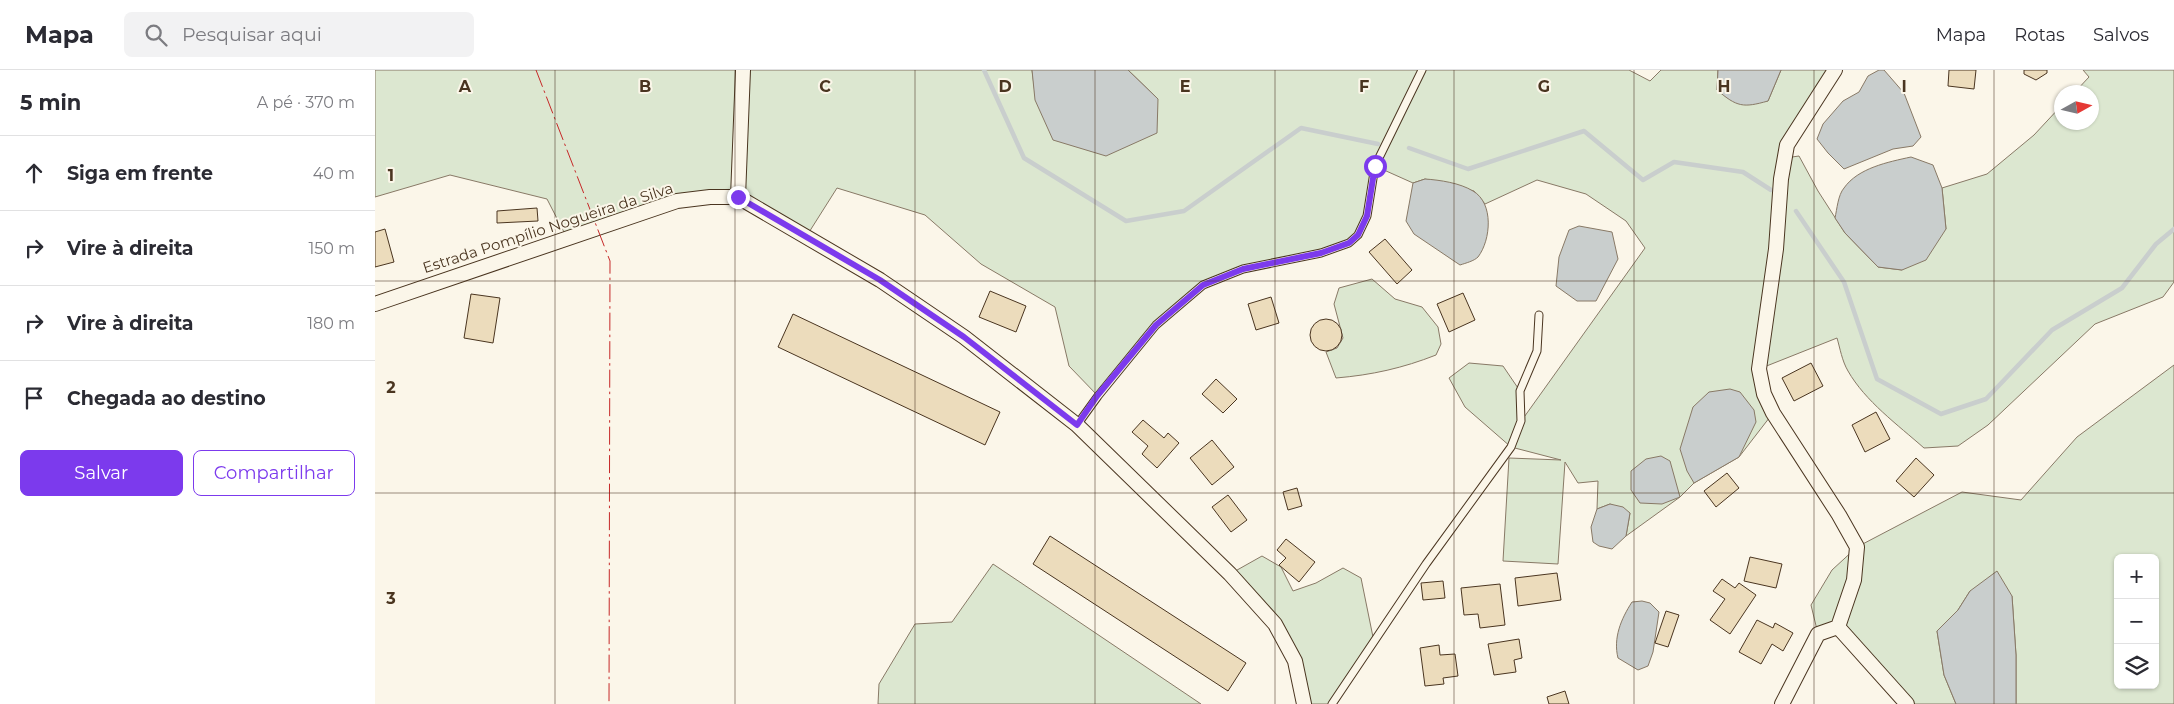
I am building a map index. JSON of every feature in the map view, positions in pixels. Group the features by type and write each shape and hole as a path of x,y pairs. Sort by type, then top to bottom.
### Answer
{"street":[{"path":"743,70 738,197 880,280 964,337 1077,425 1230,574 1275,624 1295,661 1304,704"},
{"path":"1835,70 1787,145 1781,179 1776,249 1759,369 1764,394 1773,413 1839,515 1857,547 1854,580 1838,627"},
{"name":"Estrada Pompílio Nogueira da Silva","path":"375,304 677,201 710,197 738,197"},
{"path":"1782,704 1818,634 1838,627"},
{"path":"1838,627 1907,704"}],"lane":[{"path":"1077,425 1097,396 1156,325 1203,285 1243,269 1321,253 1349,243 1358,235 1367,216 1375,166 1422,70"},
{"path":"1332,704 1426,564 1511,447 1521,421 1520,391 1537,351 1539,315"}],"green space":[{"path":"375,70 1032,70 1036,100 1158,99 1128,70 1629,70 1650,81 1661,70 1718,70 1717,90 1768,101 1781,70 1835,70 1785,158 1799,156 1818,191 1845,233 1878,267 1902,270 1946,229 1942,188 1987,174 2034,135 2054,114 2054,130 2099,130 2099,85 2082,85 2089,77 2083,70 2174,70 2174,282 2163,297 2095,324 1988,425 1958,446 1924,448 1893,421 1855,382 1844,363 1837,338 1759,369 1773,413 1739,457 1694,483 1680,497 1626,536 1630,513 1610,504 1597,509 1598,481 1578,483 1565,462 1558,564 1503,561 1509,458 1561,460 1511,447 1465,407 1449,378 1469,363 1503,366 1520,391 1522,420 1645,248 1626,221 1586,194 1537,180 1485,204 1474,191 1425,179 1413,183 1375,166 1367,216 1349,243 1249,267 1229,274 1193,293 1179,303 1154,327 1098,396 1069,366 1055,307 981,264 925,215 837,188 806,237 738,197 710,197 567,238 547,199 450,175 375,197"},
{"path":"1372,279 1395,299 1422,307 1438,327 1441,344 1436,355 1412,364 1375,373 1336,378 1326,352 1337,348 1343,338 1334,304 1339,288"},
{"path":"2174,365 2174,704 2016,704 2016,655 2012,596 1970,591 1958,610 1937,631 1944,675 1956,704 1907,704 1838,627 1818,634 1811,605 1832,570 1857,547 1962,492 2021,500 2077,437"},
{"path":"1262,556 1281,567 1293,591 1316,583 1343,568 1361,578 1374,642 1332,704 1304,704 1295,661 1230,574"},
{"path":"993,564 1201,704 878,704 879,684 915,624 952,622"}],"shaded area":[{"path":"1032,70 1128,70 1158,99 1157,133 1106,156 1053,140 1035,100"},
{"path":"1718,70 1781,70 1768,101 1746,105 1735,103 1717,90"},
{"path":"1879,70 1884,70 1904,93 1921,137 1913,146 1893,149 1844,169 1817,139 1823,124 1843,101 1859,92 1868,76"},
{"path":"1911,157 1933,165 1942,188 1946,229 1926,260 1902,270 1878,267 1845,233 1835,218 1839,198 1842,191 1857,175 1883,164"},
{"path":"1425,179 1450,182 1468,188 1480,197 1487,213 1488,232 1482,250 1474,260 1460,265 1414,234 1406,221 1413,183"},
{"path":"1579,226 1612,232 1618,259 1596,301 1577,301 1556,286 1559,257 1569,230"},
{"path":"1730,389 1740,392 1754,410 1756,422 1739,457 1694,483 1687,471 1680,449 1693,407 1709,392"},
{"path":"1661,456 1670,461 1680,497 1662,504 1640,503 1631,490 1631,471 1646,459"},
{"path":"1610,504 1623,507 1630,513 1626,536 1612,549 1599,546 1593,542 1591,527 1597,509"},
{"path":"1997,571 2012,596 2016,655 2016,704 1956,704 1944,675 1937,631 1958,610 1970,591"},
{"path":"1642,601 1650,603 1659,612 1653,652 1648,666 1638,670 1618,658 1617,636 1621,622 1632,602"}],"building":[{"path":"1949,70 1976,70 1974,89 1948,86"},
{"path":"2024,70 2047,70 2047,73 2036,80 2024,74"},
{"path":"537,208 538,221 497,223 497,211"},
{"path":"385,229 394,262 375,267 375,232"},
{"path":"1385,239 1412,270 1397,284 1369,252"},
{"path":"990,291 1026,306 1016,332 979,317"},
{"path":"1463,293 1475,320 1449,332 1437,304"},
{"path":"471,294 500,298 493,343 464,338"},
{"path":"1271,297 1279,323 1256,330 1248,304"},
{"path":"793,314 1000,412 985,445 778,347"},
{"path":"1326,319 1338,323 1342,335 1338,347 1326,351 1314,347 1310,335 1314,323"},
{"path":"1811,363 1823,386 1794,401 1782,378"},
{"path":"1216,379 1237,399 1223,413 1202,394"},
{"path":"1876,412 1890,439 1865,452 1852,425"},
{"path":"1143,420 1164,438 1168,433 1179,443 1157,468 1142,454 1148,446 1132,432"},
{"path":"1212,440 1234,467 1212,485 1190,458"},
{"path":"1916,458 1934,475 1914,497 1896,481"},
{"path":"1727,473 1739,488 1716,507 1704,491"},
{"path":"1297,488 1302,506 1288,510 1283,492"},
{"path":"1228,495 1247,520 1231,532 1212,507"},
{"path":"1050,536 1246,663 1228,691 1033,564"},
{"path":"1286,539 1315,562 1299,582 1279,565 1286,558 1277,550"},
{"path":"1750,557 1782,564 1776,588 1744,581"},
{"path":"1557,573 1561,600 1518,606 1515,578"},
{"path":"1722,579 1735,588 1739,583 1756,595 1730,634 1710,620 1725,599 1713,591"},
{"path":"1443,581 1445,598 1423,600 1421,583"},
{"path":"1500,584 1505,625 1480,628 1478,614 1464,615 1461,588"},
{"path":"1666,611 1679,615 1668,647 1655,643"},
{"path":"1757,620 1773,628 1775,623 1793,633 1783,651 1772,644 1761,664 1739,652"},
{"path":"1519,639 1522,658 1514,660 1516,672 1494,675 1488,644"},
{"path":"1439,645 1440,655 1455,654 1458,676 1443,678 1444,684 1425,686 1420,648"},
{"path":"1565,691 1569,704 1549,704 1547,697"}],"waterway":[{"path":"984,70 1024,158 1126,221 1184,211 1301,128 1378,144"},
{"path":"1409,148 1468,169 1584,131 1643,180 1674,162 1743,172 1771,190"},
{"path":"1796,211 1844,282 1877,379 1941,414 1986,399 2052,330 2122,288 2156,244 2174,229"}],"power":[{"path":"536,70 610,261 609,704"}],"route":[{"path":"738,197 880,280 964,337 1077,425 1097,396 1156,325 1203,285 1243,269 1321,253 1349,243 1358,235 1367,216 1375,166"}]}
